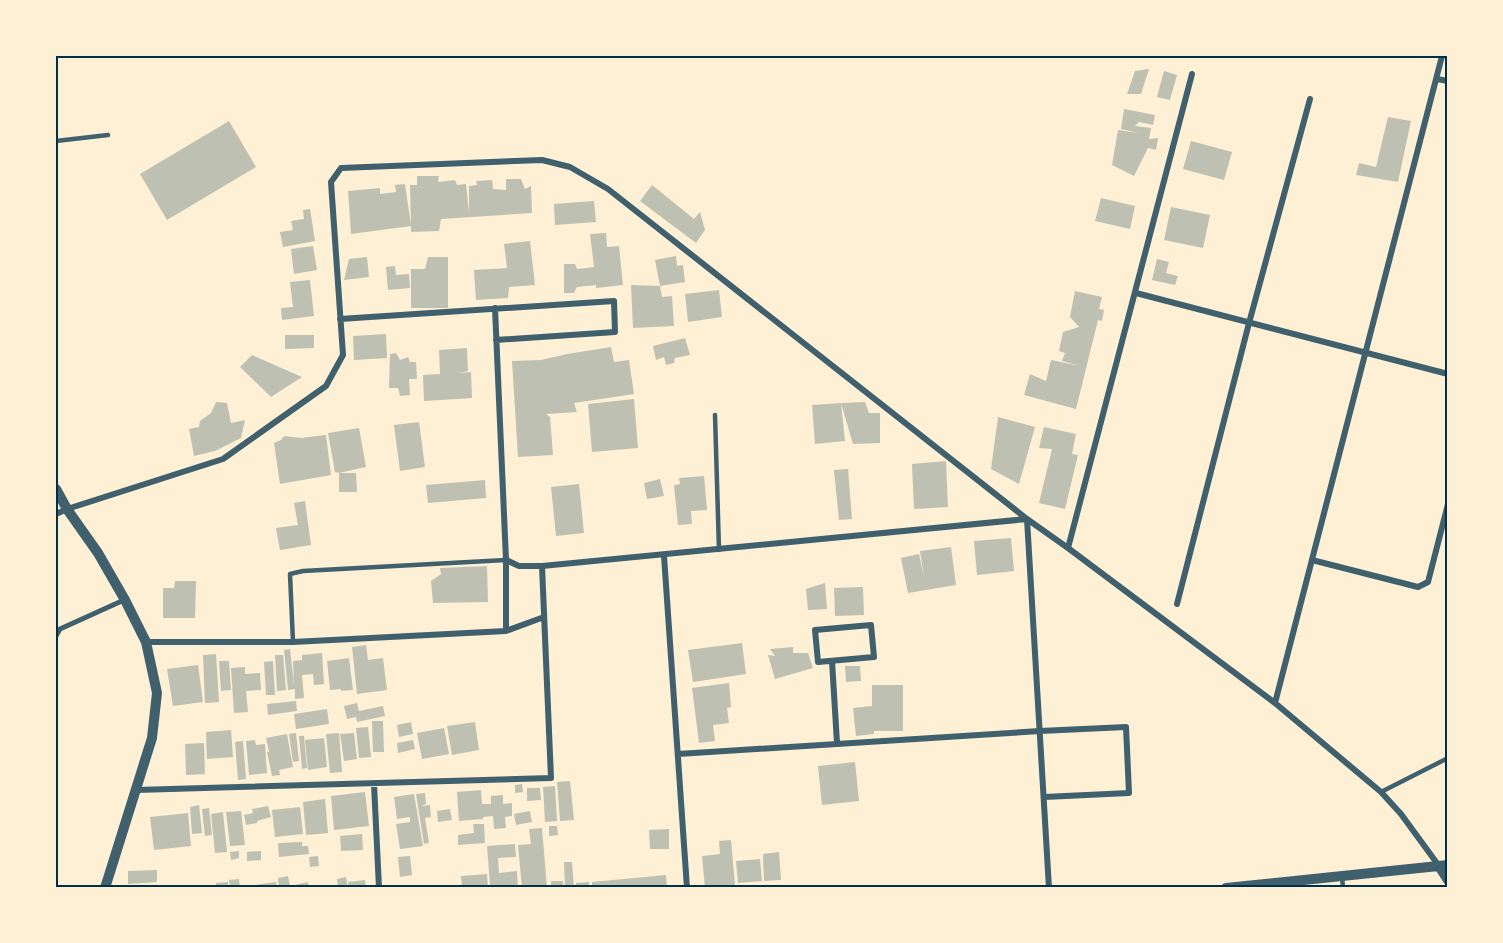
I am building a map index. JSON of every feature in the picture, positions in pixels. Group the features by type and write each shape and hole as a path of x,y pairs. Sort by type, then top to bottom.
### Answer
{"street":[{"path":"1275,704 1442,56"},
{"path":"1068,548 1192,74"},
{"path":"1437,79 1448,81"},
{"path":"1177,604 1249,322 1310,99"},
{"path":"56,514 223,459 326,386 343,355 331,182 341,168 542,160 570,167 608,189 1028,519 1275,704 1381,792 1443,866 1448,880"},
{"path":"1136,294 1448,374"},
{"path":"340,318 614,301 615,332 496,340"},
{"path":"495,308 506,560 506,631"},
{"path":"56,489 126,600 146,642 157,693 152,738 105,888"},
{"path":"1312,560 1418,587 1428,582 1448,504"},
{"path":"506,560 519,566 542,566 1028,519"},
{"path":"1028,519 1049,888"},
{"path":"664,556 687,888"},
{"path":"136,790 551,778 542,566"},
{"path":"56,636 60,629 126,600"},
{"path":"146,642 293,642 506,631 544,617"},
{"path":"871,625 873,657 832,661 818,662 815,630 871,625"},
{"path":"832,661 837,743"},
{"path":"678,754 1126,727 1129,793 1044,797"},
{"path":"374,784 379,888"},
{"path":"1226,888 1342,882 1443,866"}],"lane":[{"path":"56,141 108,135"},
{"path":"715,415 719,550"},
{"path":"293,642 290,574 303,571 506,560"},
{"path":"1381,792 1448,758"}],"building":[{"path":"1149,69 1141,94 1127,94 1135,71"},
{"path":"1164,71 1177,75 1170,100 1157,97"},
{"path":"1124,109 1155,115 1153,125 1139,122 1135,126 1151,128 1149,139 1158,138 1156,150 1148,148 1134,176 1112,165 1118,130 1139,133 1121,129"},
{"path":"1388,117 1411,121 1398,182 1356,175 1359,163 1376,167"},
{"path":"229,121 256,167 167,220 140,174"},
{"path":"1191,141 1232,152 1224,180 1183,169"},
{"path":"417,176 439,176 438,182 455,180 457,185 466,184 469,213 469,186 477,185 476,181 492,180 493,189 506,190 506,179 521,179 525,189 531,186 532,213 441,219 439,231 411,232 411,226 351,234 348,191 380,188 380,194 396,192 395,185 405,184 411,225 410,185 417,185"},
{"path":"652,185 694,219 700,212 705,230 696,243 640,201"},
{"path":"1101,198 1135,206 1130,229 1095,221"},
{"path":"594,201 596,222 555,225 554,204"},
{"path":"1171,207 1210,215 1203,248 1164,240"},
{"path":"310,209 315,241 283,247 280,232 293,230 291,221 304,219 303,210"},
{"path":"606,233 607,247 619,246 623,285 596,288 596,285 577,287 574,293 564,293 564,264 575,264 577,269 594,267 590,234"},
{"path":"530,241 535,285 509,287 508,298 476,300 474,270 507,268 504,244"},
{"path":"313,246 317,270 294,274 291,249"},
{"path":"676,256 677,266 683,265 685,282 660,286 655,260"},
{"path":"367,257 369,277 344,280 349,259"},
{"path":"428,257 448,257 448,308 411,308 411,269 425,269"},
{"path":"1157,259 1169,262 1166,273 1178,276 1175,285 1152,280"},
{"path":"395,266 396,275 409,274 410,288 388,290 386,267"},
{"path":"310,280 314,316 282,320 281,308 293,307 290,282"},
{"path":"631,285 660,286 662,297 672,296 674,326 633,328"},
{"path":"719,290 722,317 688,322 685,294"},
{"path":"1075,291 1102,297 1099,309 1104,310 1102,321 1098,320 1076,409 1024,395 1030,374 1046,381 1051,360 1080,366 1062,361 1065,353 1059,351 1063,332 1079,327 1070,317"},
{"path":"386,334 387,358 354,360 353,336"},
{"path":"285,335 314,335 314,348 285,349"},
{"path":"685,338 690,355 675,358 674,363 666,365 664,357 656,360 653,346"},
{"path":"611,347 614,362 629,360 634,394 574,403 577,412 546,414 550,417 553,455 518,457 512,361 541,360"},
{"path":"467,348 468,371 458,373 471,372 472,398 424,401 423,375 440,374 439,350"},
{"path":"396,353 400,360 408,357 410,362 416,362 417,379 409,379 410,395 400,396 398,388 389,388 390,354"},
{"path":"252,355 302,377 271,397 240,367"},
{"path":"634,399 638,448 592,452 588,404"},
{"path":"216,402 227,403 231,423 245,420 241,438 215,451 194,456 189,429 199,427 200,421 211,413"},
{"path":"865,402 869,413 880,413 880,443 853,444 841,403"},
{"path":"841,403 845,441 815,444 812,405"},
{"path":"998,417 1035,427 1019,484 991,469"},
{"path":"419,422 425,467 400,471 394,425"},
{"path":"1044,427 1076,434 1072,454 1078,455 1065,509 1039,503 1052,449 1039,448"},
{"path":"359,428 366,467 335,472 328,433"},
{"path":"326,435 331,475 280,484 274,443 284,436 301,438"},
{"path":"946,461 948,507 914,509 912,464"},
{"path":"848,469 852,519 839,520 834,470"},
{"path":"339,473 356,473 357,492 339,492"},
{"path":"704,476 707,510 691,511 692,524 678,525 674,485 680,484 679,478"},
{"path":"660,479 664,496 647,499 644,483"},
{"path":"485,480 486,498 428,503 426,485"},
{"path":"579,484 584,533 556,536 551,487"},
{"path":"305,501 311,545 280,550 276,528 298,525 294,503"},
{"path":"1011,538 1014,571 977,575 974,541"},
{"path":"951,547 956,585 908,593 901,558 919,554 924,578 920,551"},
{"path":"487,566 488,602 433,603 431,581 441,574 440,568"},
{"path":"175,581 196,581 195,618 163,618 163,588 174,588"},
{"path":"825,583 827,609 808,610 806,589"},
{"path":"863,587 864,615 835,616 834,588"},
{"path":"742,643 746,674 693,682 688,650"},
{"path":"366,645 368,660 383,658 387,690 357,694 352,647"},
{"path":"793,647 793,653 808,653 813,668 775,679 768,655 775,656 770,649"},
{"path":"290,649 294,685 293,661 302,660 302,655 322,653 324,684 314,685 313,674 302,675 304,698 295,699 295,689 288,690 284,650"},
{"path":"216,654 219,702 205,703 203,655"},
{"path":"275,655 283,655 286,690 277,691"},
{"path":"349,658 353,690 330,690 327,661"},
{"path":"219,661 229,661 231,690 221,691"},
{"path":"273,661 275,695 266,695 264,662"},
{"path":"198,665 203,702 173,706 167,669"},
{"path":"845,666 860,666 861,681 846,682"},
{"path":"245,667 245,674 260,673 261,690 246,691 248,712 234,713 231,668"},
{"path":"729,683 731,707 727,708 729,723 713,725 715,741 699,743 692,688"},
{"path":"872,685 903,685 903,731 874,731 874,734 856,736 853,708 872,706"},
{"path":"296,701 297,711 268,715 267,704"},
{"path":"357,703 359,711 383,706 385,716 357,722 356,717 347,719 344,706"},
{"path":"327,709 329,724 296,729 294,714"},
{"path":"372,721 383,721 384,752 373,752"},
{"path":"411,722 413,734 399,737 397,725"},
{"path":"475,722 479,750 452,755 447,726"},
{"path":"368,727 371,757 359,758 356,728"},
{"path":"444,728 449,754 422,759 417,733"},
{"path":"231,730 233,757 207,759 206,732"},
{"path":"296,733 299,761 293,762 289,734"},
{"path":"339,733 342,772 330,773 326,734"},
{"path":"354,733 357,759 344,761 340,734"},
{"path":"287,734 293,767 279,770 280,775 272,776 266,738"},
{"path":"299,736 304,736 307,768 302,769"},
{"path":"324,738 327,767 308,770 305,740"},
{"path":"255,740 256,745 265,744 267,773 249,775 246,741"},
{"path":"413,740 415,749 398,753 397,743"},
{"path":"243,741 246,779 238,780 235,742"},
{"path":"204,743 205,774 186,775 185,744"},
{"path":"855,762 859,801 822,805 818,766"},
{"path":"570,781 574,820 560,821 557,782"},
{"path":"522,784 523,792 515,793 515,785"},
{"path":"555,786 557,821 545,822 543,787"},
{"path":"527,788 540,788 541,800 527,801"},
{"path":"481,790 482,804 491,804 491,796 503,795 503,804 512,803 512,816 505,817 506,828 494,829 493,816 459,821 457,792"},
{"path":"365,792 369,826 334,830 331,796"},
{"path":"425,793 426,804 423,806 430,805 431,817 425,818 429,843 424,844 416,794"},
{"path":"414,794 423,846 400,849 396,824 410,822 410,817 397,819 394,797"},
{"path":"325,799 328,833 306,835 303,802"},
{"path":"199,805 202,833 192,834 190,807"},
{"path":"268,806 271,817 246,825 244,815 253,813 252,809"},
{"path":"300,807 303,834 275,837 272,810"},
{"path":"209,808 212,835 205,836 202,809"},
{"path":"450,809 452,820 438,822 437,811"},
{"path":"241,811 245,845 230,846 226,812"},
{"path":"530,811 532,822 516,825 514,814"},
{"path":"223,812 227,852 215,853 211,814"},
{"path":"188,813 191,846 154,850 150,817"},
{"path":"473,824 484,824 485,843 458,845 458,835 474,833"},
{"path":"549,826 557,826 558,835 549,836"},
{"path":"542,828 547,888 522,888 518,845 531,844 529,829"},
{"path":"669,829 669,849 650,849 649,830"},
{"path":"362,834 363,850 341,851 340,836"},
{"path":"731,840 735,886 705,888 702,856 720,854 719,841"},
{"path":"302,842 302,846 308,846 309,854 279,857 278,843"},
{"path":"515,844 516,857 498,858 499,873 517,871 518,888 491,888 487,846"},
{"path":"239,851 239,858 231,860 230,852"},
{"path":"261,851 261,860 247,861 247,852"},
{"path":"779,852 781,880 764,881 763,854"},
{"path":"318,856 319,866 310,867 309,857"},
{"path":"410,856 412,875 400,877 398,857"},
{"path":"760,859 762,881 738,883 736,861"},
{"path":"564,862 572,862 574,888 565,888"},
{"path":"157,870 157,882 128,884 128,871"},
{"path":"487,874 488,888 462,888 461,876"},
{"path":"666,875 667,888 592,888 592,882"},
{"path":"288,876 290,886 308,882 309,888 279,888 278,878"},
{"path":"346,877 348,888 338,888 337,879"},
{"path":"239,879 240,888 230,888 229,880"},
{"path":"365,880 366,888 349,888 348,882"},
{"path":"551,881 563,881 563,888 551,888"},
{"path":"228,882 228,888 216,888 216,883"},
{"path":"276,882 277,888 246,888 246,886"},
{"path":"589,882 589,888 576,888 576,883"}]}
